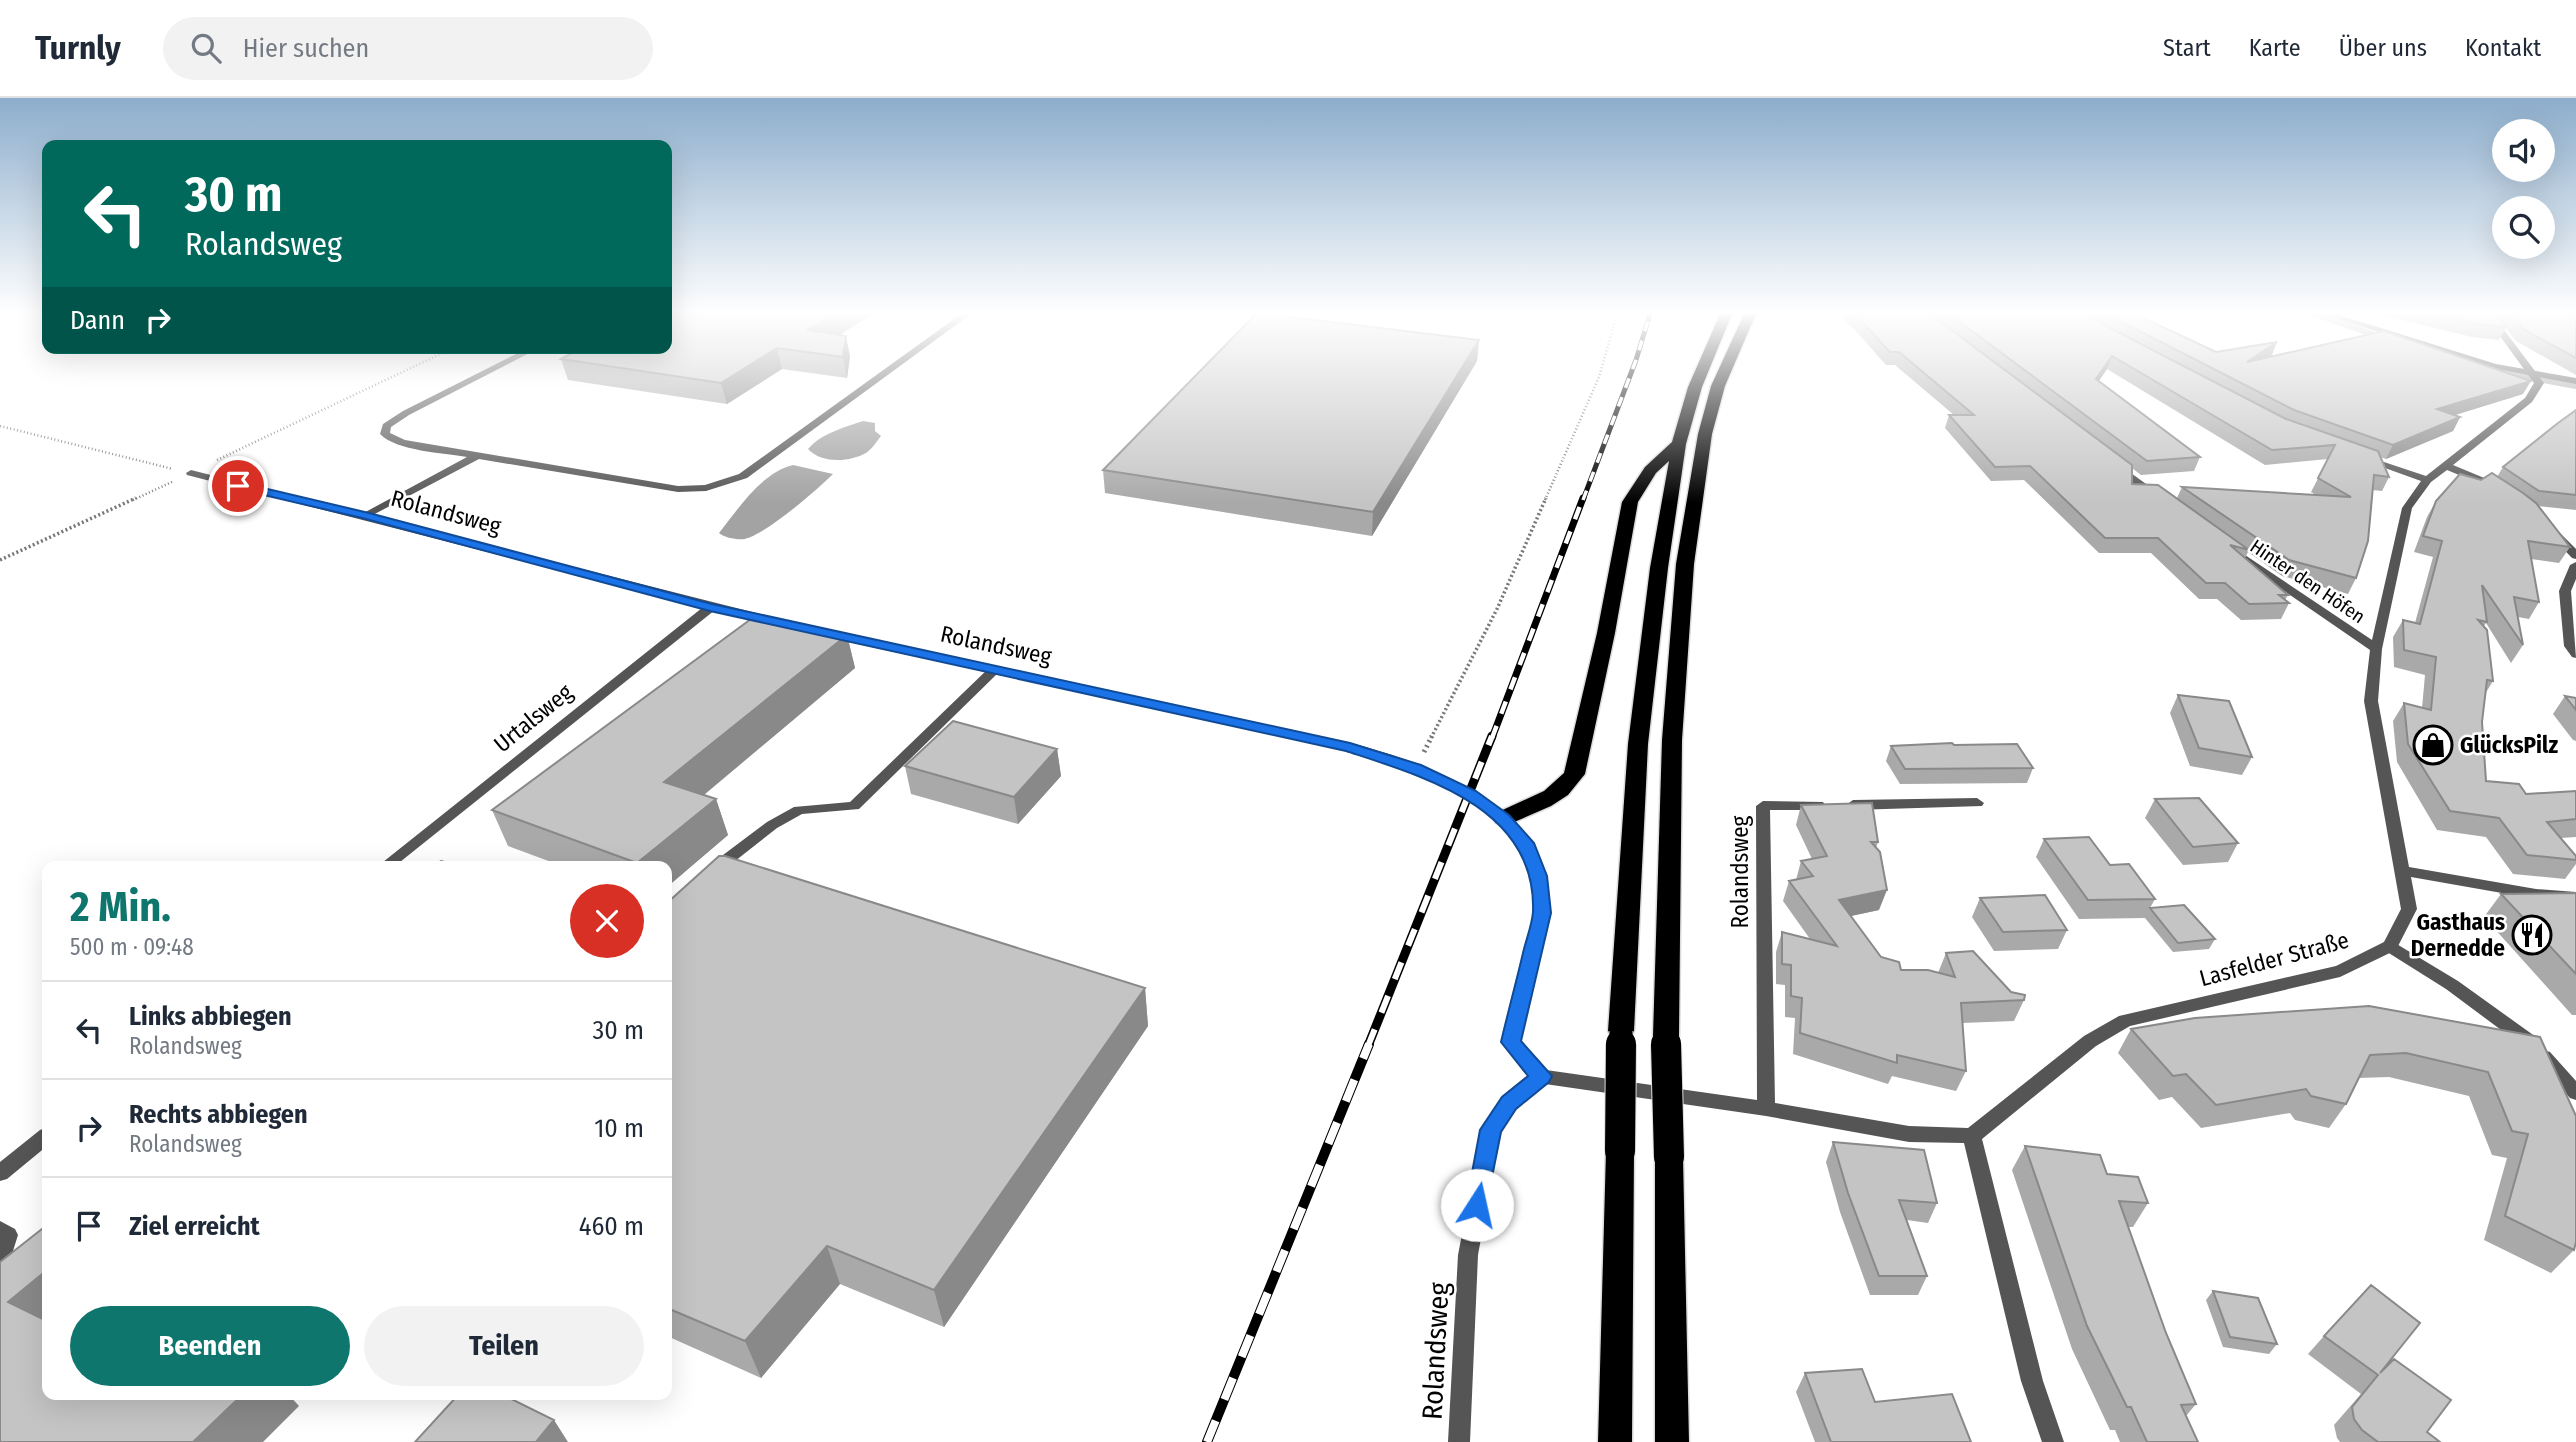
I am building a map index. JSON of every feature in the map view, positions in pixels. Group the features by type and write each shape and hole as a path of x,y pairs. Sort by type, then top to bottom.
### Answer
{"highway":[{"path":"1615,1442 1622,1031 1638,744 1659,568 1679,444 1699,377"},
{"path":"1672,1442 1665,1036 1672,740 1685,564 1705,434 1722,377"},
{"path":"1504,818 1542,803 1565,788 1574,774 1606,633 1630,502 1650,470 1679,444"}],"street":[{"path":"478,377 406,413 386,426 385,433 391,439 403,443 678,489 706,488 743,476 880,377"},
{"path":"2532,377 2576,382"},
{"path":"2536,378 2529,400 2427,480 2407,508 2376,649 2371,701 2409,909 2390,946 2452,985 2535,1046 2576,1093"},
{"path":"2353,454 2427,480"},
{"path":"365,515 477,456"},
{"path":"2107,458 2161,499"},
{"path":"2447,466 2471,474 2508,494"},
{"name":"Rolandsweg","path":"191,473 365,515 710,607 792,625"},
{"path":"2548,527 2576,556"},
{"name":"Hinter den Höfen","path":"2228,548 2376,649"},
{"path":"2576,565 2565,591 2570,646 2576,654"},
{"name":"Urtalsweg","path":"391,861 710,607"},
{"name":"Rolandsweg","path":"818,631 1350,747 1416,769 1470,794 1504,818 1525,843 1538,876 1542,913 1511,1042 1529,1066 1542,1076 1509,1103 1491,1130 1468,1255 1458,1442"},
{"path":"709,874 772,825 799,810 855,806 994,670"},
{"name":"Rolandsweg","path":"1766,1109 1763,806 1977,803"},
{"path":"2404,872 2536,894 2576,897"},
{"name":"Lasfelder Straße","path":"1972,1136 2090,1041 2125,1021 2340,971 2390,946"},
{"path":"1542,1076 1766,1109 1909,1134 1972,1136 2032,1381 2053,1442"},
{"path":"0,1173 42,1139"},
{"path":"0,1230 8,1235 0,1264"}],"path":[{"path":"0,560 393,377"},
{"path":"1416,769 1497,609 1598,377"},
{"path":"0,426 191,473"}],"shaded area":[{"path":"863,421 875,423 875,431 881,436 866,453 836,460 821,457 808,449 826,435"},
{"path":"793,465 833,474 791,511 754,535 738,539 719,533 761,483 781,469"}],"building":[{"path":"679,377 731,377 721,383"},
{"path":"1194,377 1456,377 1373,512 1103,470"},
{"path":"1928,377 2014,377 2132,465 2132,484 2158,485 2249,550 2230,545 2288,595 2279,595 2289,603 2249,604 2225,583 2206,583 2158,538 2105,538 2030,466 1995,467 1949,415 1974,415"},
{"path":"2033,377 2098,377 2096,379 2200,457 2147,461"},
{"path":"2147,377 2204,377 2286,419 2378,451 2389,477 2374,475 2368,541 2356,578 2289,560 2182,487 2351,497 2318,478 2335,445 2272,450"},
{"path":"2229,377 2518,377 2531,381 2437,409 2460,417 2393,445 2294,410"},
{"path":"2576,410 2576,495 2539,491 2503,467 2558,423"},
{"path":"2492,473 2536,503 2570,547 2528,541 2539,602 2514,597 2523,645 2482,585 2487,622 2478,620 2487,630 2493,681 2487,680 2482,722 2486,781 2519,784 2526,794 2576,791 2576,819 2547,822 2576,856 2576,860 2527,855 2499,818 2450,811 2408,744 2404,703 2431,710 2436,657 2404,650 2403,620 2420,624 2442,541 2423,536 2436,501 2460,474 2481,480"},
{"path":"755,616 847,635 664,782 716,799 639,861 632,861 492,810"},
{"path":"2178,695 2229,701 2252,757 2199,748"},
{"path":"2565,696 2576,698 2576,710"},
{"path":"953,721 1057,749 1014,797 905,766"},
{"path":"2017,744 2033,768 1905,769 1891,746"},
{"path":"2199,798 2238,843 2193,847 2155,799"},
{"path":"1872,803 1878,842 1871,842 1880,852 1887,890 1839,900 1881,957 1899,962 1901,970 1928,970 1955,977 1946,953 1973,951 2011,992 2025,995 2024,1000 1961,1003 1966,1071 1897,1055 1897,1063 1800,1033 1802,998 1791,996 1791,965 1782,964 1782,932 1837,946 1789,881 1813,876 1801,861 1827,856 1801,805"},
{"path":"2089,837 2110,865 2129,864 2155,899 2088,900 2044,839"},
{"path":"719,856 725,856 1145,988 934,1290 827,1246 745,1341 672,1310 672,898"},
{"path":"2576,893 2576,974 2501,894"},
{"path":"2045,895 2067,930 2003,932 1980,898"},
{"path":"2184,905 2215,939 2178,943 2150,908"},
{"path":"2369,1006 2540,1037 2576,1116 2574,1250 2505,1216 2528,1134 2512,1131 2488,1072 2406,1053 2370,1055 2346,1104 2311,1096 2306,1089 2216,1105 2186,1074 2173,1076 2131,1029 2195,1018"},
{"path":"1833,1142 1924,1150 1937,1203 1899,1200 1927,1276 1879,1276 1848,1193"},
{"path":"2025,1146 2100,1155 2107,1174 2138,1177 2148,1203 2119,1201 2166,1333 2196,1404 2181,1405 2198,1442 2147,1442 2087,1326"},
{"path":"42,1229 42,1274 8,1302 42,1319 42,1400 237,1400 193,1442 0,1442 0,1262"},
{"path":"2371,1285 2420,1323 2380,1373 2394,1359 2451,1400 2427,1432 2440,1442 2378,1442 2362,1430 2354,1419 2352,1407 2378,1375 2324,1336"},
{"path":"2213,1291 2258,1298 2277,1344 2230,1337"},
{"path":"1862,1369 1875,1402 1952,1394 1971,1442 1831,1442 1805,1373"},
{"path":"453,1400 513,1400 554,1420 536,1442 415,1442"}],"waterway":[{"path":"2526,377 2576,386"}],"railway":[{"path":"1583,500 1630,377"},
{"path":"1492,738 1583,498"},
{"path":"1368,1046 1492,736"},
{"path":"1207,1442 1369,1044"}],"place":[{"name":"GlücksPilz","path":"2433,745"},
{"name":"Gasthaus Dernedde","path":"2532,935"}],"route":[{"path":"238,486 365,515 710,607 1350,747 1416,769 1470,794 1504,818 1525,843 1538,876 1542,913 1511,1042 1529,1066 1542,1076 1509,1103 1491,1130 1477,1205"}]}
